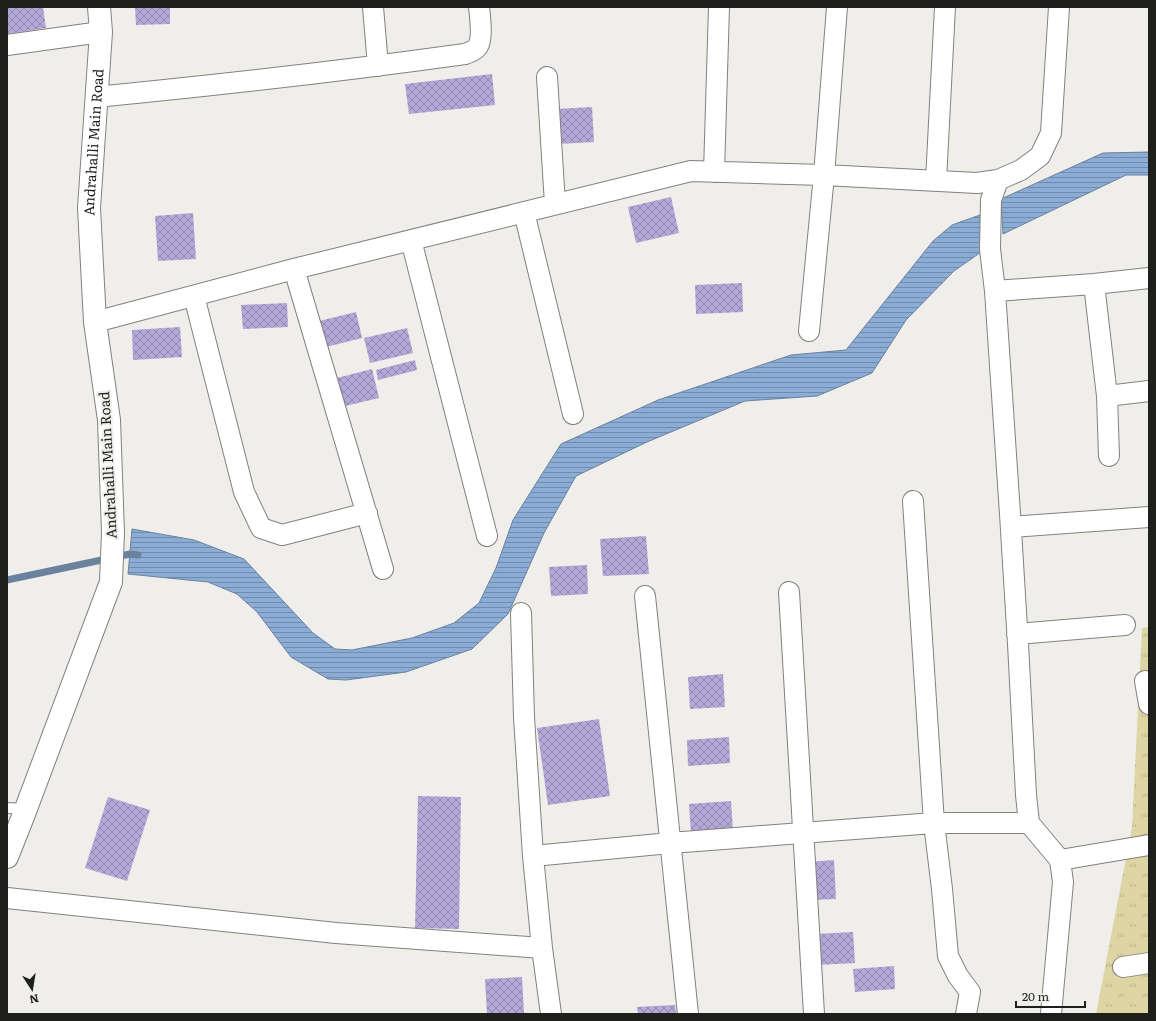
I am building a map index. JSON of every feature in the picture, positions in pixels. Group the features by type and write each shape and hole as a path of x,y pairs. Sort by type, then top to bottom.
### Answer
{"main road":[{"name":"Andrahalli Main Road","path":"7,857 17,809 111,582 113,533 109,420 95,322 89,208 101,32 99,7"}],"street":[{"path":"373,7 378,66"},
{"path":"96,97 230,84 465,54 474,50 479,45 479,7"},
{"path":"714,172 719,7"},
{"path":"809,331 824,176 837,7"},
{"path":"936,181 945,7"},
{"path":"95,322 294,269 691,171 976,183 998,180 1021,170 1040,156 1051,133 1059,7"},
{"path":"7,45 101,32"},
{"path":"547,77 555,204"},
{"path":"998,180 991,200 990,249 995,291 1011,527 1026,795 1029,823 1060,860 1063,882 1051,1014"},
{"path":"524,212 573,414"},
{"path":"411,240 487,536"},
{"path":"294,269 383,569"},
{"path":"995,291 1094,284 1149,278"},
{"path":"1094,284 1107,396 1109,456"},
{"path":"194,296 244,492 261,528 282,535 366,513"},
{"path":"1107,396 1149,391"},
{"path":"913,501 934,823 948,956 958,976 970,992 966,1014"},
{"path":"1011,527 1149,517"},
{"path":"789,592 814,1014"},
{"path":"644,596 688,1014"},
{"path":"521,613 524,717 533,856 542,948 551,1014"},
{"path":"1017,634 1125,625"},
{"path":"1145,681 1149,704"},
{"path":"533,856 670,843 934,823 1029,823"},
{"path":"1060,860 1149,845"},
{"path":"7,898 336,933 542,948"},
{"path":"1123,967 1149,963"}],"green space":[{"path":"1149,627 1149,1014 1096,1014 1132,827 1142,628"}],"water":[{"path":"1149,152 1149,175 1126,175 1003,234 1001,199 1103,153"},
{"path":"980,215 984,250 954,271 906,320 872,373 817,396 745,401 647,442 576,476 544,533 508,614 472,649 406,672 346,680 328,679 291,657 257,612 237,594 208,582 128,574 132,529 194,540 244,559 313,633 335,649 352,650 412,638 454,623 479,603 496,568 513,520 561,444 658,400 791,355 846,350 933,241 952,225"}],"building":[{"path":"7,7 43,7 46,28 7,34"},
{"path":"135,7 170,7 170,24 136,25"},
{"path":"492,74 495,105 409,114 405,84"},
{"path":"592,107 594,142 558,144 556,109"},
{"path":"671,197 679,233 636,243 628,207"},
{"path":"193,213 196,259 158,261 155,216"},
{"path":"742,283 743,312 696,314 695,285"},
{"path":"287,303 288,327 243,329 241,305"},
{"path":"356,312 362,338 322,348 315,322"},
{"path":"180,327 182,357 133,360 132,330"},
{"path":"407,328 413,353 370,363 364,338"},
{"path":"415,360 417,370 378,380 376,370"},
{"path":"372,369 379,398 341,407 333,379"},
{"path":"646,536 649,574 603,576 600,539"},
{"path":"587,565 588,594 551,596 549,567"},
{"path":"723,674 725,707 690,709 688,677"},
{"path":"599,719 610,796 548,805 537,728"},
{"path":"729,737 730,763 688,766 687,740"},
{"path":"418,796 461,797 459,929 415,928"},
{"path":"108,797 150,810 127,881 85,868"},
{"path":"731,801 733,830 691,833 689,804"},
{"path":"834,860 836,899 810,900 808,862"},
{"path":"853,932 855,963 818,965 816,934"},
{"path":"894,966 895,989 855,992 853,969"},
{"path":"522,977 524,1014 487,1014 485,979"},
{"path":"675,1005 676,1014 638,1014 637,1007"}],"waterway":[{"path":"7,580 130,554 138,555"}]}
